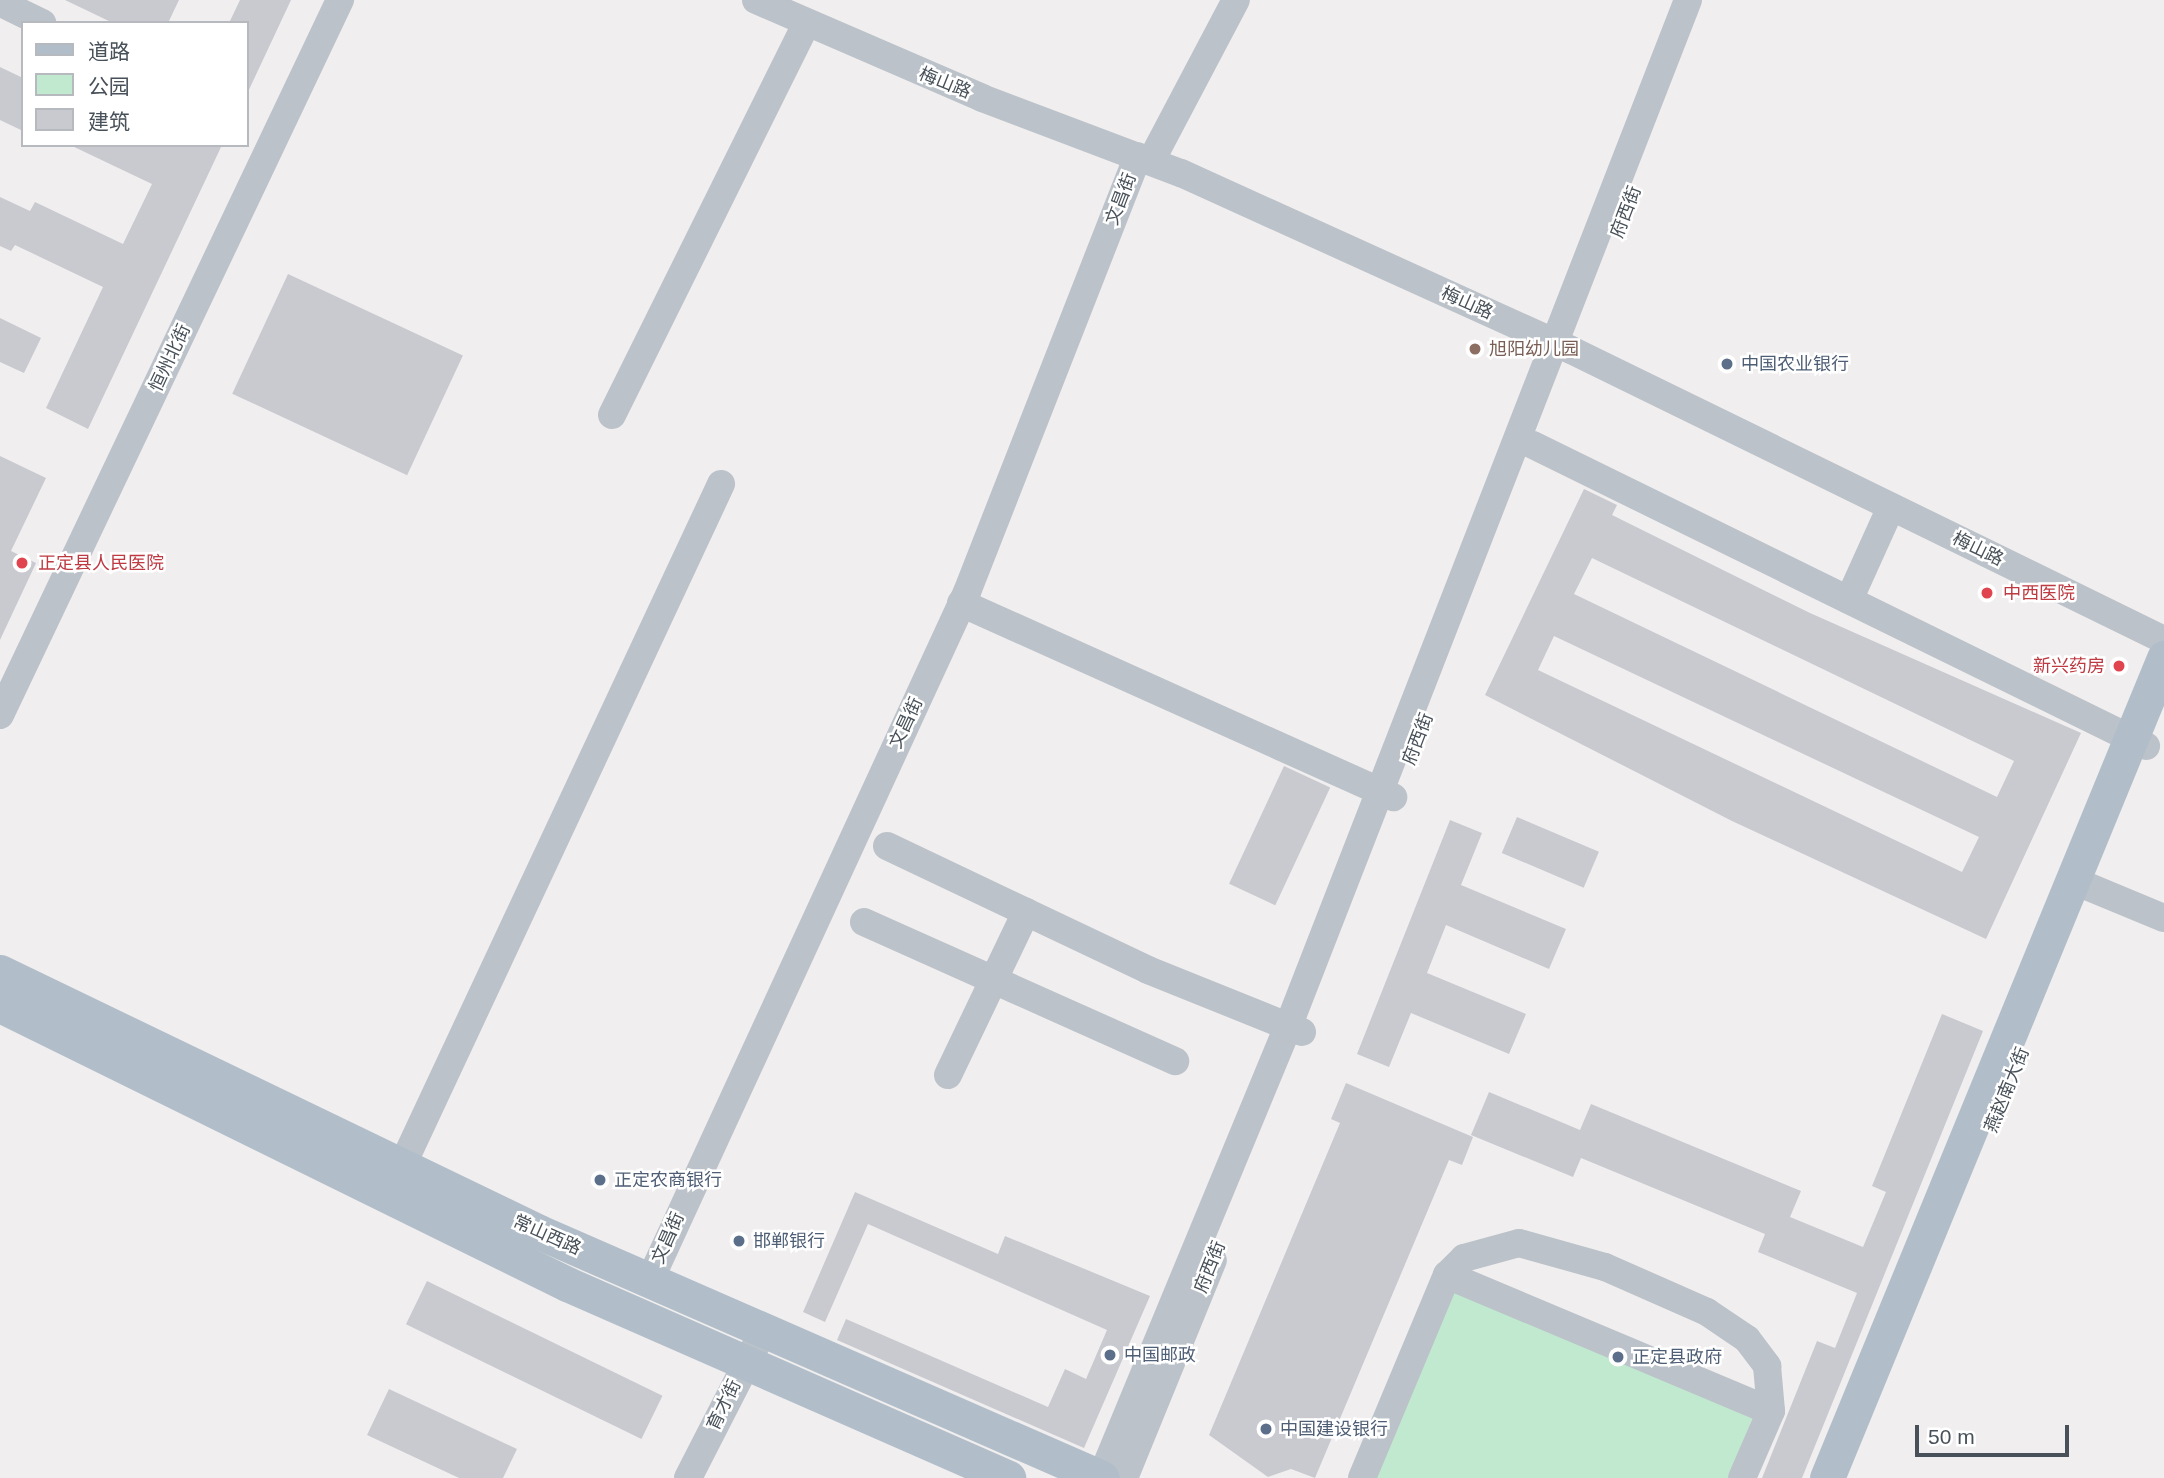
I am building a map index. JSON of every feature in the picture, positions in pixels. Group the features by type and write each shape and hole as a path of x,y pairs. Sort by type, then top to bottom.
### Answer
{"main road":[{"path":"1826,1478 2138,742 2164,658"},
{"name":"燕赵南大街","path":"1850,1478 2089,887 2138,742 2164,702"},
{"name":"常山西路","path":"0,972 402,1166 763,1334 1102,1478"},
{"name":"常山西路","path":"0,1005 743,1365 1007,1478"}],"street":[{"name":"恒州北街","path":"0,715 340,0"},
{"name":"梅山路","path":"755,0 806,25 1144,159 1563,346 2164,640"},
{"name":"文昌街","path":"650,1280 961,603 1144,159 1236,0"},
{"path":"961,603 1386,793 1563,346 1688,0"},
{"name":"府西街","path":"1125,1478 1386,793 1534,445 1563,346 1709,0"},
{"path":"1,3 38,21"},
{"path":"612,415 806,25"},
{"path":"1534,445 2138,742"},
{"path":"402,1166 721,484"},
{"path":"1849,600 1891,507"},
{"path":"887,846 1026,912 1295,1029 1102,1478"},
{"path":"2089,887 2164,918"},
{"path":"948,1075 1026,912"},
{"path":"864,922 1175,1061"},
{"path":"1362,1478 1447,1275 1464,1258 1519,1243 1605,1267 1707,1312 1747,1339 1767,1366 1772,1411 1742,1478"},
{"path":"1447,1275 1772,1411"},
{"name":"育才街","path":"688,1478 743,1365 763,1334"}],"green space":[{"path":"1454,1292 1753,1417 1728,1478 1376,1478"}],"building":[{"path":"65,0 179,0 169,21 109,21"},
{"path":"240,0 291,0 248,92 248,21 230,21"},
{"path":"0,67 21,77 21,130 0,120"},
{"path":"74,147 221,147 88,429 46,408 103,287 15,245 11,251 0,246 0,197 30,211 35,202 123,244 152,184"},
{"path":"288,274 463,356 407,475 232,394"},
{"path":"0,318 41,338 24,373 0,362"},
{"path":"0,456 46,478 11,551 36,563 0,640"},
{"path":"1584,489 1617,505 1612,515 1810,613 2081,733 1986,939 1732,821 1485,695","holes":["1592,558 2014,761 1997,797 1574,594","1554,636 1979,837 1962,872 1538,670"]},
{"path":"1284,766 1330,788 1275,905 1229,884"},
{"path":"1517,817 1599,852 1584,888 1502,853"},
{"path":"1450,820 1482,833 1461,885 1566,929 1549,969 1446,925 1427,973 1526,1014 1509,1054 1411,1013 1389,1067 1357,1054"},
{"path":"1942,1014 1983,1031 1802,1478 1762,1478 1817,1341 1835,1348 1857,1293 1758,1252 1765,1234 1581,1158 1573,1177 1471,1135 1489,1092 1580,1130 1591,1104 1801,1191 1790,1217 1863,1247 1886,1192 1872,1186"},
{"path":"1346,1083 1473,1137 1462,1165 1449,1160 1315,1478 1291,1469 1268,1477 1209,1435 1340,1123 1331,1119"},
{"path":"855,1192 998,1254 1005,1236 1150,1296 1084,1448 837,1340 846,1319 1048,1407 1065,1369 1086,1379 1107,1330 868,1224 825,1322 803,1312"},
{"path":"427,1281 662,1396 641,1439 406,1324"},
{"path":"389,1389 517,1449 503,1478 459,1478 367,1435"}],"place":[{"name":"旭阳幼儿园","path":"1475,349"},
{"name":"中国农业银行","path":"1727,364"},
{"name":"正定县人民医院","path":"22,563"},
{"name":"中西医院","path":"1987,593"},
{"name":"新兴药房","path":"2119,666"},
{"name":"正定农商银行","path":"600,1180"},
{"name":"邯郸银行","path":"739,1241"},
{"name":"中国邮政","path":"1110,1355"},
{"name":"正定县政府","path":"1618,1357"},
{"name":"中国建设银行","path":"1266,1429"}]}
